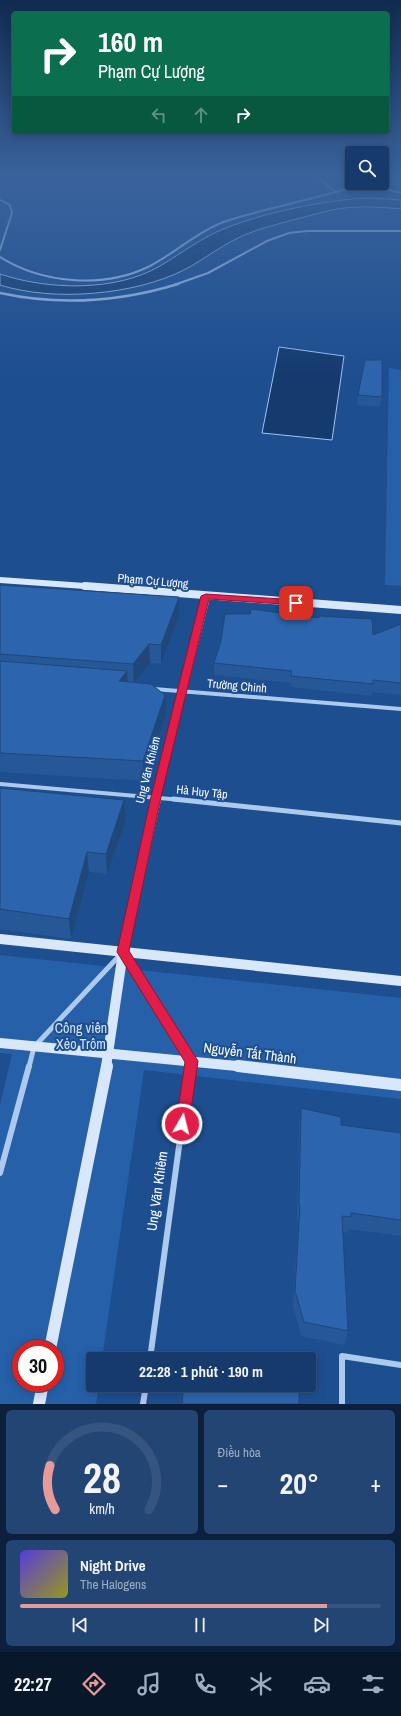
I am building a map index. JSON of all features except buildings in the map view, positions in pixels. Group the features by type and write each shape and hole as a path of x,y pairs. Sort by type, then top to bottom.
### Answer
{"street":[{"path":"0,258 9,264 42,275 74,279 116,277 148,267 184,244"},
{"path":"0,293 51,301 90,301 124,298 192,279 209,272 262,244"},
{"name":"Phạm Cự Lượng","path":"0,580 401,610"},
{"name":"Ung Văn Khiêm","path":"52,1340 109,1054 123,952 156,797 206,596"},
{"name":"Trường Chinh","path":"151,689 401,709"},
{"name":"Hà Huy Tập","path":"0,784 156,797 401,823"},
{"path":"0,939 401,981"},
{"path":"0,1173 34,1047 123,952"},
{"path":"123,952 191,1061"},
{"name":"Nguyễn Tất Thành","path":"0,1042 34,1047 191,1061 401,1085"},
{"name":"Ung Văn Khiêm","path":"151,1352 191,1061"},
{"path":"342,1404 342,1356 401,1365"},
{"path":"39,1404 41,1392"},
{"path":"143,1404 145,1392"}],"green space":[{"path":"389,368 401,370 401,586 385,585"},
{"name":"Công viên Xẻo Trôm","path":"0,955 401,998 401,1099 144,1070 103,1352 86,1352 86,1392 98,1392 96,1404 0,1404 0,1105 12,1054 0,1053"}],"shaded area":[{"path":"196,244 227,244 184,270 164,279 118,290 94,293 44,293 0,285 0,274 39,283 60,285 81,286 123,280 160,266"},
{"path":"279,347 344,356 332,440 262,433"}],"route":[{"path":"182,1124 191,1061 123,952 156,797 206,596 296,603"}]}
